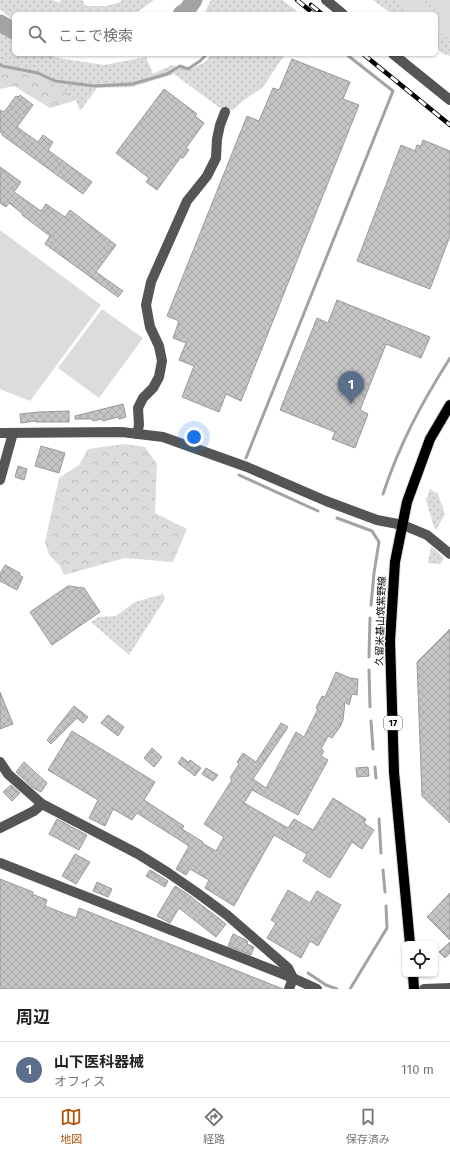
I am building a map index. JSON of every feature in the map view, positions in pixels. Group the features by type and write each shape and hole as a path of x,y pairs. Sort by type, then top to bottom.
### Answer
{"main road":[{"name":"久留米基山筑紫野線","path":"410,941 394,772 390,641 395,562 407,502 430,440 450,405"},
{"path":"413,977 414,989"}],"street":[{"path":"326,0 341,12"},
{"path":"395,56 450,100"},
{"path":"137,434 139,425 138,408 143,398 152,388 159,376 162,362 159,346 150,327 146,305 151,282 187,201 207,176 216,158 217,139 220,125 226,112"},
{"path":"0,433 122,432 163,437 247,467 326,501 369,517 403,525 427,535 450,554"},
{"path":"0,480 13,433"},
{"path":"0,762 8,774 42,804 89,827 138,854 196,892 227,915 288,968 293,978 289,989"},
{"path":"0,828 34,811 42,804"},
{"path":"0,863 293,978 317,989"},
{"path":"424,989 450,988"}],"green space":[{"path":"0,0 53,0 59,3 61,0 82,0 86,6 106,6 121,2 121,0 154,0 138,12 12,12 12,19 0,9"},
{"path":"211,0 282,0 296,10 296,12 205,12"},
{"path":"373,0 450,0 450,56 438,50 438,12 389,12"},
{"path":"396,0 420,0 436,12 411,12"},
{"path":"424,0 450,0 450,20"},
{"path":"438,14 450,23 450,40 438,31"},
{"path":"0,29 12,38 12,56 52,56 104,65 146,57 153,74 172,65 189,70 205,62 210,56 284,56 263,87 244,100 233,110 220,108 174,74 132,87 97,88 80,111 76,100 0,65"},
{"path":"0,65 2,67 38,74 77,100 50,108 14,86 0,89"},
{"path":"0,230 101,305 30,401 0,389"},
{"path":"102,309 143,338 99,398 58,368"},
{"path":"125,444 145,447 157,464 155,513 187,529 173,562 125,558 64,575 60,566 49,555 45,542 59,478 79,465 88,449"},
{"path":"430,489 438,494 445,514 436,530 426,500"},
{"path":"431,546 444,558 440,564 428,563"},
{"path":"163,594 165,599 129,655 91,622 99,617 116,616 135,602"}],"building":[{"path":"292,59 350,82 343,99 359,105 241,401 226,394 219,412 182,397 194,366 179,360 186,343 173,338 179,321 167,316 247,116 259,121 273,88 279,90"},
{"path":"164,89 197,114 195,116 204,123 186,148 189,150 183,158 181,157 157,190 146,182 149,178 116,153"},
{"path":"20,95 33,105 17,127 38,142 43,135 53,142 48,150 92,182 83,194 2,135 3,133 0,132 0,110 4,112 16,96 18,97"},
{"path":"423,140 450,151 450,236 430,289 357,261 401,145 415,151 417,145 421,146"},
{"path":"0,167 21,182 14,192 41,211 46,204 65,217 70,210 116,245 96,272 123,291 118,297 45,244 50,236 22,215 23,214 9,203 6,207 0,203"},
{"path":"337,300 430,337 421,358 386,344 360,410 368,414 355,448 332,439 335,432 280,410 317,318 328,323"},
{"path":"123,404 126,417 119,419 118,417 103,421 102,419 93,421 92,419 75,419 75,416"},
{"path":"69,411 69,422 36,421 21,423 20,414"},
{"path":"41,446 65,453 59,473 35,466"},
{"path":"18,466 27,469 24,480 15,477"},
{"path":"5,565 20,573 19,575 23,577 17,590 0,581 0,574"},
{"path":"68,586 84,588 100,612 52,645 30,612"},
{"path":"450,629 450,823 422,796 417,662"},
{"path":"336,672 350,678 358,679 357,695 352,694 349,705 345,702 343,720 340,727 332,738 328,736 321,749 324,751 321,756 328,760 298,815 252,790 244,803 288,828 294,819 313,830 333,798 366,819 364,823 374,830 362,849 352,842 330,878 303,861 307,854 274,835 234,906 205,888 209,880 190,869 186,875 176,869 189,846 137,813 132,820 113,809 105,826 89,818 98,800 48,770 72,731 155,782 144,800 184,826 182,829 216,851 224,837 204,824 232,780 230,778 239,764 237,762 243,753 256,762 281,723 288,727 253,779 266,788 296,732 304,737 318,709 316,708 322,696 325,697"},
{"path":"0,692 13,724 0,729"},
{"path":"74,706 88,717 83,723 77,718 51,744 47,740"},
{"path":"108,715 124,727 118,736 101,723"},
{"path":"152,748 162,757 154,767 144,758"},
{"path":"182,757 188,762 190,760 201,768 195,776 178,763"},
{"path":"24,762 47,783 41,792 33,788 16,772"},
{"path":"368,767 369,776 357,777 356,768"},
{"path":"206,768 218,775 213,781 202,774"},
{"path":"11,785 20,793 12,801 3,792"},
{"path":"57,819 87,835 79,850 49,834"},
{"path":"75,854 90,862 76,884 62,876"},
{"path":"150,870 168,881 165,887 146,876"},
{"path":"0,879 33,892 32,894 47,900 45,906 76,918 79,908 283,989 0,989"},
{"path":"97,882 112,889 108,897 93,891"},
{"path":"175,886 226,924 216,937 179,908 170,923 157,916"},
{"path":"288,890 310,903 317,891 341,905 318,946 310,941 301,958 267,938 276,923 271,920"},
{"path":"450,893 450,940 427,917"},
{"path":"233,934 246,940 248,942 247,944 254,947 251,955 228,946"},
{"path":"450,942 450,953 445,958 439,952"}],"waterway":[{"path":"184,12 194,0"},
{"path":"0,23 12,30"},
{"path":"0,64 2,66 38,73 55,81 94,86 132,84 167,74 180,66 188,69 205,56"},
{"path":"246,458 393,91 349,56"},
{"path":"383,494 412,424 450,358"},
{"path":"239,475 318,511"},
{"path":"337,518 372,531 379,542 371,605"},
{"path":"369,657 370,618"},
{"path":"369,670 370,707"},
{"path":"371,721 373,749"},
{"path":"375,767 376,778"},
{"path":"379,819 381,853"},
{"path":"383,870 385,892"},
{"path":"350,989 387,928 386,906"},
{"path":"308,973 326,985 337,989"}],"railway":[{"path":"297,0 312,12"},
{"path":"311,5 320,12"},
{"path":"365,56 450,125"}],"place":[{"name":"山下医科器械","path":"351,404"}]}
